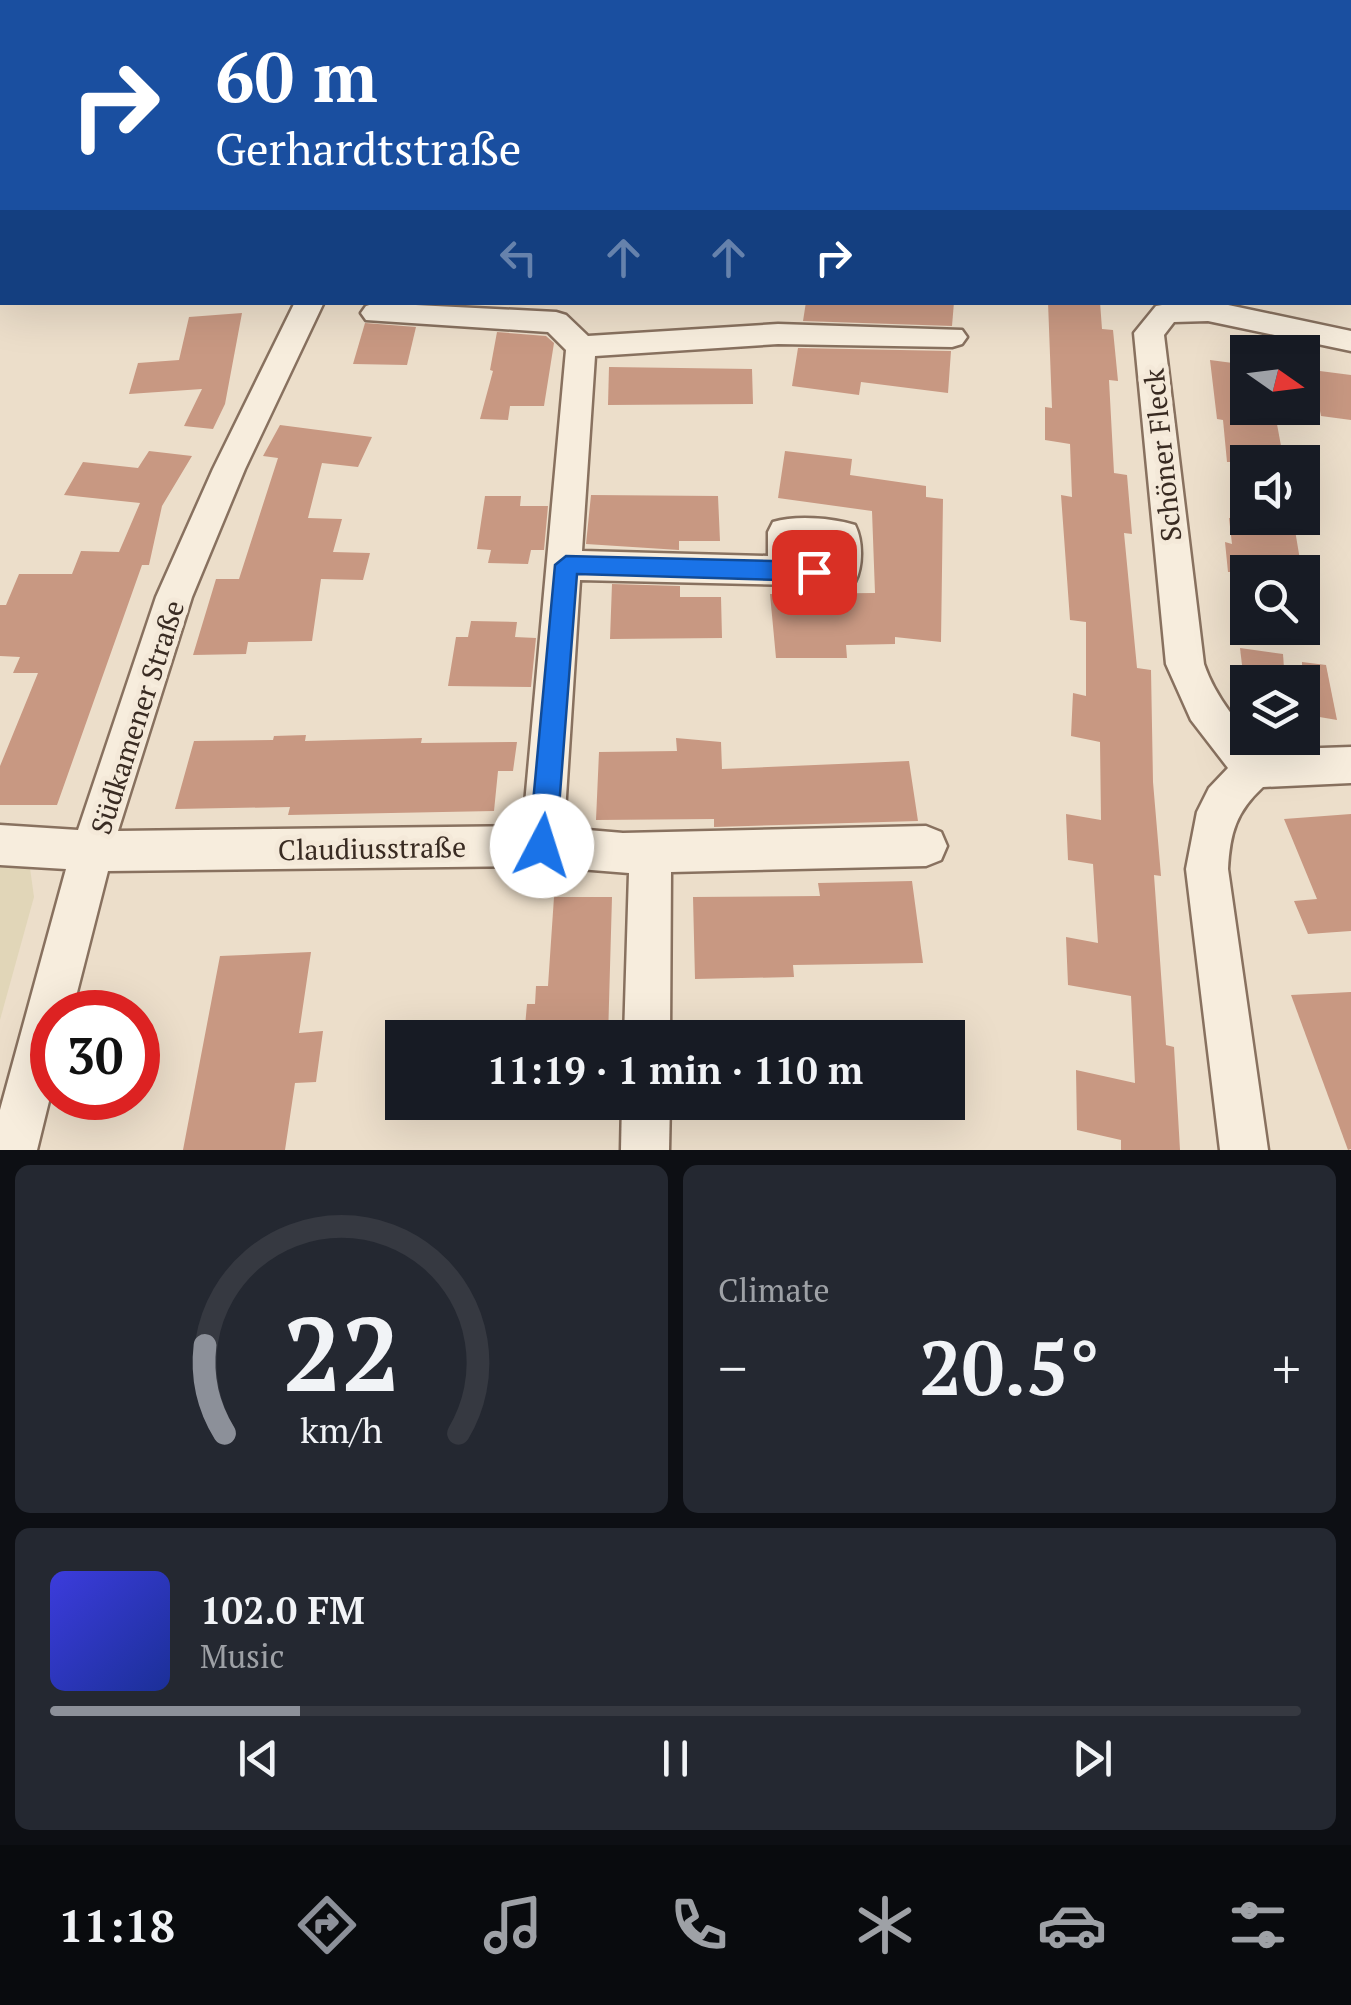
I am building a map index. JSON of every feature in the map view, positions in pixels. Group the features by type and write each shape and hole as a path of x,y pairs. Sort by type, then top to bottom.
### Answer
{"street":[{"name":"Südkamener Straße","path":"13,1150 94,850 158,640 227,473 309,305"},
{"path":"778,334 784,305"},
{"name":"Schöner Fleck","path":"1255,768 1206,714 1193,691 1185,664 1149,333 1166,312 1208,310 1351,341"},
{"path":"376,313 556,322 581,347 778,334 952,337"},
{"path":"542,846 581,347"},
{"path":"566,565 785,571"},
{"path":"1244,1150 1208,869 1209,835 1217,807 1255,768 1351,765"},
{"name":"Claudiusstraße","path":"0,844 94,850 542,846 650,852 926,846"},
{"path":"647,1020 650,852"},
{"path":"645,1150 646,1120"}],"shaded area":[{"path":"0,865 30,868 34,897 0,1020"}],"building":[{"path":"806,305 954,305 952,326 803,321"},
{"path":"1048,305 1100,305 1102,329 1113,330 1118,381 1109,380 1114,473 1127,475 1132,534 1124,533 1137,668 1151,670 1153,782 1161,876 1154,875 1166,1045 1174,1047 1180,1150 1121,1150 1121,1140 1077,1130 1076,1070 1135,1083 1131,996 1068,985 1066,937 1098,943 1093,864 1068,860 1066,814 1101,820 1100,742 1071,736 1073,693 1086,696 1086,622 1070,620 1061,495 1072,497 1070,444 1045,440 1045,407 1052,408"},
{"path":"242,313 225,404 213,429 184,426 202,389 129,394 138,363 179,360 189,317"},
{"path":"365,323 416,327 407,365 353,364"},
{"path":"497,332 546,336 554,343 544,406 510,406 508,420 480,419 493,371 490,370"},
{"path":"798,348 951,351 948,393 861,382 859,395 792,386"},
{"path":"1210,360 1230,363 1230,425 1277,425 1281,445 1230,445 1227,462 1223,420 1217,419"},
{"path":"609,367 752,369 753,404 608,405"},
{"path":"1320,371 1351,375 1351,420 1321,416"},
{"path":"280,425 372,437 358,467 322,463 308,518 342,519 333,552 370,553 363,580 321,579 312,641 248,642 246,654 193,655 216,579 239,579 278,458 263,456"},
{"path":"149,451 192,456 162,506 149,565 142,565 57,805 0,805 0,766 38,673 13,673 20,657 0,656 0,605 6,605 19,574 72,574 81,551 119,552 140,503 64,495 83,462 138,468"},
{"path":"785,451 852,459 850,475 926,486 926,497 943,499 941,642 895,637 895,644 846,645 847,658 776,658 770,594 875,593 872,511 778,498"},
{"path":"591,495 718,496 720,541 679,541 679,550 586,544"},
{"path":"485,496 521,496 520,506 548,506 544,550 531,550 528,564 488,563 491,550 477,549"},
{"path":"1231,535 1296,535 1299,555 1230,555 1228,572 1225,542 1232,544"},
{"path":"612,584 680,586 680,597 721,597 722,638 610,639"},
{"path":"471,621 517,622 515,637 536,638 531,687 448,686 456,637 468,637"},
{"path":"1240,648 1283,654 1284,665 1242,665"},
{"path":"1302,662 1326,665 1337,720 1320,717 1320,665"},
{"path":"306,735 305,741 422,738 421,743 517,742 513,771 498,771 494,811 288,815 290,807 175,809 194,741 273,740 274,736"},
{"path":"676,738 721,742 722,769 909,761 918,821 714,827 714,819 596,820 599,752 677,751"},
{"path":"1351,814 1351,931 1308,934 1294,901 1317,899 1284,819"},
{"path":"912,881 923,963 793,965 794,977 695,979 693,897 820,896 818,883"},
{"path":"554,897 612,897 609,1020 526,1020 527,1004 535,1004 536,986 548,986"},
{"path":"311,952 299,1033 323,1031 316,1082 295,1083 285,1150 183,1150 220,956"},
{"path":"1351,992 1351,1149 1348,1150 1291,995"}],"route":[{"path":"542,846 566,565 814,572"}]}
